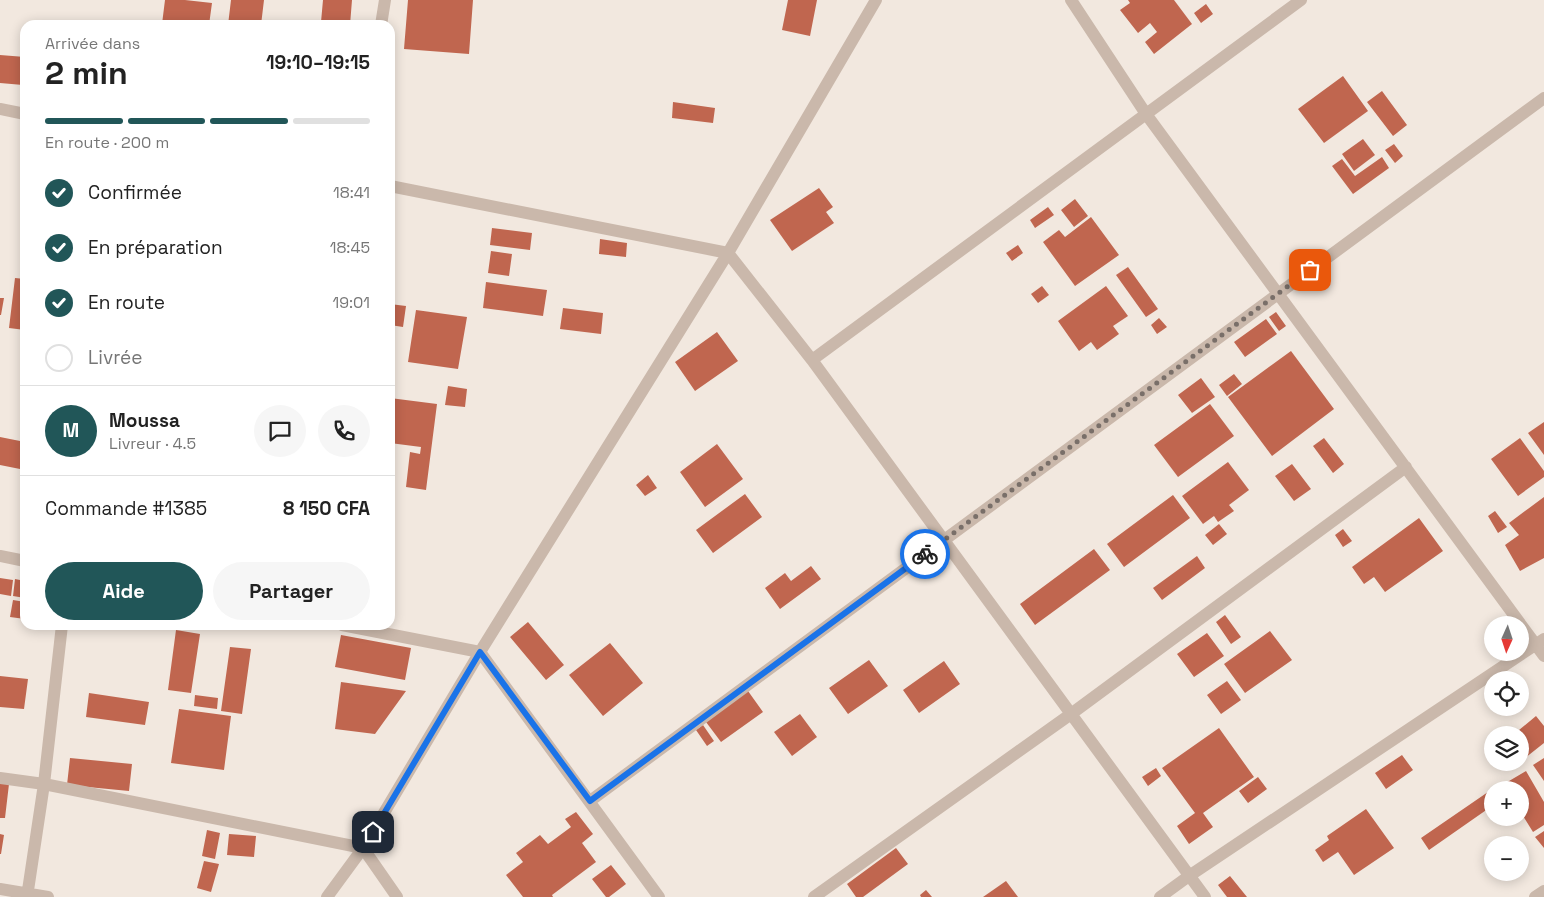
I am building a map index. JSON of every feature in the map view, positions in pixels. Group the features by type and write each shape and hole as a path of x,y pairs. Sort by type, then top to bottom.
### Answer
{"street":[{"path":"382,20 384,0"},
{"path":"327,897 364,848 480,652 728,253 876,0"},
{"path":"1071,0 1146,114 1406,467 1540,642 1544,656"},
{"path":"812,360 1301,0"},
{"path":"590,801 1544,98"},
{"path":"0,109 20,113"},
{"path":"395,187 728,253 812,360 1205,897"},
{"path":"814,897 1072,714 1406,467"},
{"path":"0,556 20,560"},
{"path":"28,895 44,784 61,630"},
{"path":"368,630 480,652 660,897"},
{"path":"1160,897 1540,642"},
{"path":"0,778 44,784 364,848 397,897"},
{"path":"0,889 48,897"},
{"path":"1535,897 1544,891"}],"building":[{"path":"165,0 212,3 210,20 162,20"},
{"path":"231,0 264,0 262,20 229,20"},
{"path":"323,0 352,0 350,20 321,20"},
{"path":"408,0 473,0 469,54 404,49"},
{"path":"788,0 817,0 810,36 782,30"},
{"path":"1128,0 1174,0 1192,24 1154,54 1145,42 1157,32 1150,23 1138,33 1120,10 1130,3"},
{"path":"1206,4 1213,14 1201,23 1194,13"},
{"path":"0,55 20,57 20,85 0,83"},
{"path":"1343,76 1368,111 1324,143 1298,109"},
{"path":"1382,91 1407,125 1393,136 1367,102"},
{"path":"673,102 715,108 713,123 672,118"},
{"path":"1363,139 1375,155 1354,171 1342,154"},
{"path":"1394,144 1403,156 1395,163 1385,150"},
{"path":"1382,157 1389,168 1353,194 1332,166 1342,159 1355,176"},
{"path":"819,188 833,207 826,212 834,223 792,251 770,220"},
{"path":"1075,199 1088,216 1074,227 1061,210"},
{"path":"1048,207 1054,215 1035,228 1030,220"},
{"path":"1091,217 1119,255 1075,286 1043,242 1059,230 1065,237"},
{"path":"492,228 532,233 530,250 490,245"},
{"path":"600,239 627,243 626,257 599,254"},
{"path":"1018,245 1023,253 1012,261 1006,253"},
{"path":"491,251 512,254 509,276 488,273"},
{"path":"1128,267 1158,309 1146,317 1116,275"},
{"path":"15,278 20,278 20,329 9,328"},
{"path":"486,282 547,290 543,316 483,308"},
{"path":"1042,286 1049,295 1038,303 1031,294"},
{"path":"1106,286 1128,316 1113,326 1119,334 1097,350 1091,342 1079,351 1058,321"},
{"path":"0,298 4,298 1,315 0,315"},
{"path":"395,305 406,306 403,327 395,326"},
{"path":"563,308 603,313 601,334 560,329"},
{"path":"416,310 467,317 458,369 408,362"},
{"path":"1276,312 1286,326 1279,331 1269,317"},
{"path":"1159,318 1167,327 1157,334 1151,325"},
{"path":"1266,319 1277,334 1245,357 1234,342"},
{"path":"717,332 738,361 695,391 675,362"},
{"path":"1291,351 1334,409 1272,456 1228,397"},
{"path":"1234,374 1242,384 1227,396 1219,385"},
{"path":"1201,378 1215,397 1192,413 1178,395"},
{"path":"448,386 467,389 465,407 445,405"},
{"path":"395,399 437,404 426,490 406,487 410,452 420,454 421,447 395,444"},
{"path":"1210,404 1234,436 1178,477 1154,445"},
{"path":"1544,422 1544,455 1528,433"},
{"path":"0,437 20,441 20,469 0,465"},
{"path":"1324,438 1344,464 1333,473 1313,446"},
{"path":"1520,438 1544,471 1544,477 1518,496 1491,459"},
{"path":"717,444 743,479 705,507 680,472"},
{"path":"1228,462 1249,490 1229,505 1234,511 1218,522 1214,516 1203,524 1182,496"},
{"path":"1292,464 1311,489 1294,501 1275,476"},
{"path":"648,475 657,488 645,496 636,485"},
{"path":"745,494 762,517 713,553 696,530"},
{"path":"1173,495 1190,518 1124,567 1107,544"},
{"path":"1544,497 1544,558 1520,571 1505,545 1519,535 1509,523"},
{"path":"1495,511 1507,527 1498,533 1488,516"},
{"path":"1419,518 1443,551 1385,592 1374,577 1364,584 1352,567"},
{"path":"1219,524 1227,534 1213,545 1205,535"},
{"path":"1343,529 1352,541 1343,547 1335,535"},
{"path":"1094,549 1110,570 1035,625 1020,604"},
{"path":"1197,556 1205,568 1162,600 1153,588"},
{"path":"811,566 821,579 780,609 765,588 785,573 791,581"},
{"path":"0,578 13,580 11,596 0,594"},
{"path":"15,579 20,580 20,597 13,596"},
{"path":"13,600 20,601 20,618 10,617"},
{"path":"1225,615 1241,637 1231,644 1216,622"},
{"path":"528,622 564,665 546,680 510,637"},
{"path":"176,630 200,634 191,693 168,690"},
{"path":"1270,631 1292,660 1245,693 1224,664"},
{"path":"1207,633 1224,656 1194,677 1177,654"},
{"path":"341,635 411,648 405,680 335,667"},
{"path":"610,643 643,683 603,716 569,675"},
{"path":"230,647 251,649 242,714 221,711"},
{"path":"869,660 888,686 848,714 829,688"},
{"path":"944,661 960,684 919,713 903,690"},
{"path":"0,676 28,679 24,709 0,707"},
{"path":"1227,681 1241,700 1221,714 1207,695"},
{"path":"341,682 406,691 375,734 335,729"},
{"path":"748,691 763,712 721,742 706,722"},
{"path":"89,693 149,702 145,725 86,717"},
{"path":"195,695 218,698 217,709 194,706"},
{"path":"179,709 231,716 224,770 171,763"},
{"path":"800,714 817,737 792,756 774,732"},
{"path":"1536,716 1544,726 1544,743 1529,755 1529,726 1524,726"},
{"path":"703,725 714,741 707,746 696,730"},
{"path":"1219,728 1254,777 1203,813 1213,827 1189,844 1177,826 1195,813 1162,768"},
{"path":"1402,755 1413,770 1386,789 1375,773"},
{"path":"70,758 132,764 129,791 67,785"},
{"path":"1544,758 1544,781 1533,765"},
{"path":"1156,768 1161,776 1148,786 1142,777"},
{"path":"1526,771 1544,802 1544,825 1533,832 1529,826 1529,781 1509,781"},
{"path":"1258,777 1267,789 1248,803 1239,791"},
{"path":"0,783 9,784 5,818 0,818"},
{"path":"1484,795 1484,812 1429,850 1421,838"},
{"path":"1366,809 1394,848 1354,875 1338,852 1323,862 1315,850 1329,840 1327,836"},
{"path":"576,812 593,834 582,843 596,862 552,895 553,897 523,897 506,875 523,862 516,853 540,835 548,844 571,827 565,819"},
{"path":"207,830 220,833 215,859 202,856"},
{"path":"1544,831 1544,848 1535,837"},
{"path":"0,834 4,835 1,854 0,854"},
{"path":"229,834 256,836 254,857 227,855"},
{"path":"896,848 908,864 863,897 856,897 847,884"},
{"path":"204,861 219,864 211,892 197,888"},
{"path":"611,865 626,884 609,897 606,897 592,879"},
{"path":"1230,876 1247,897 1227,897 1218,885"},
{"path":"1006,881 1018,897 983,897"},
{"path":"926,890 932,897 921,897 920,895"}],"way so far":[{"path":"925,554 1310,270"}],"route":[{"path":"373,832 480,652 590,801 925,554"}]}
